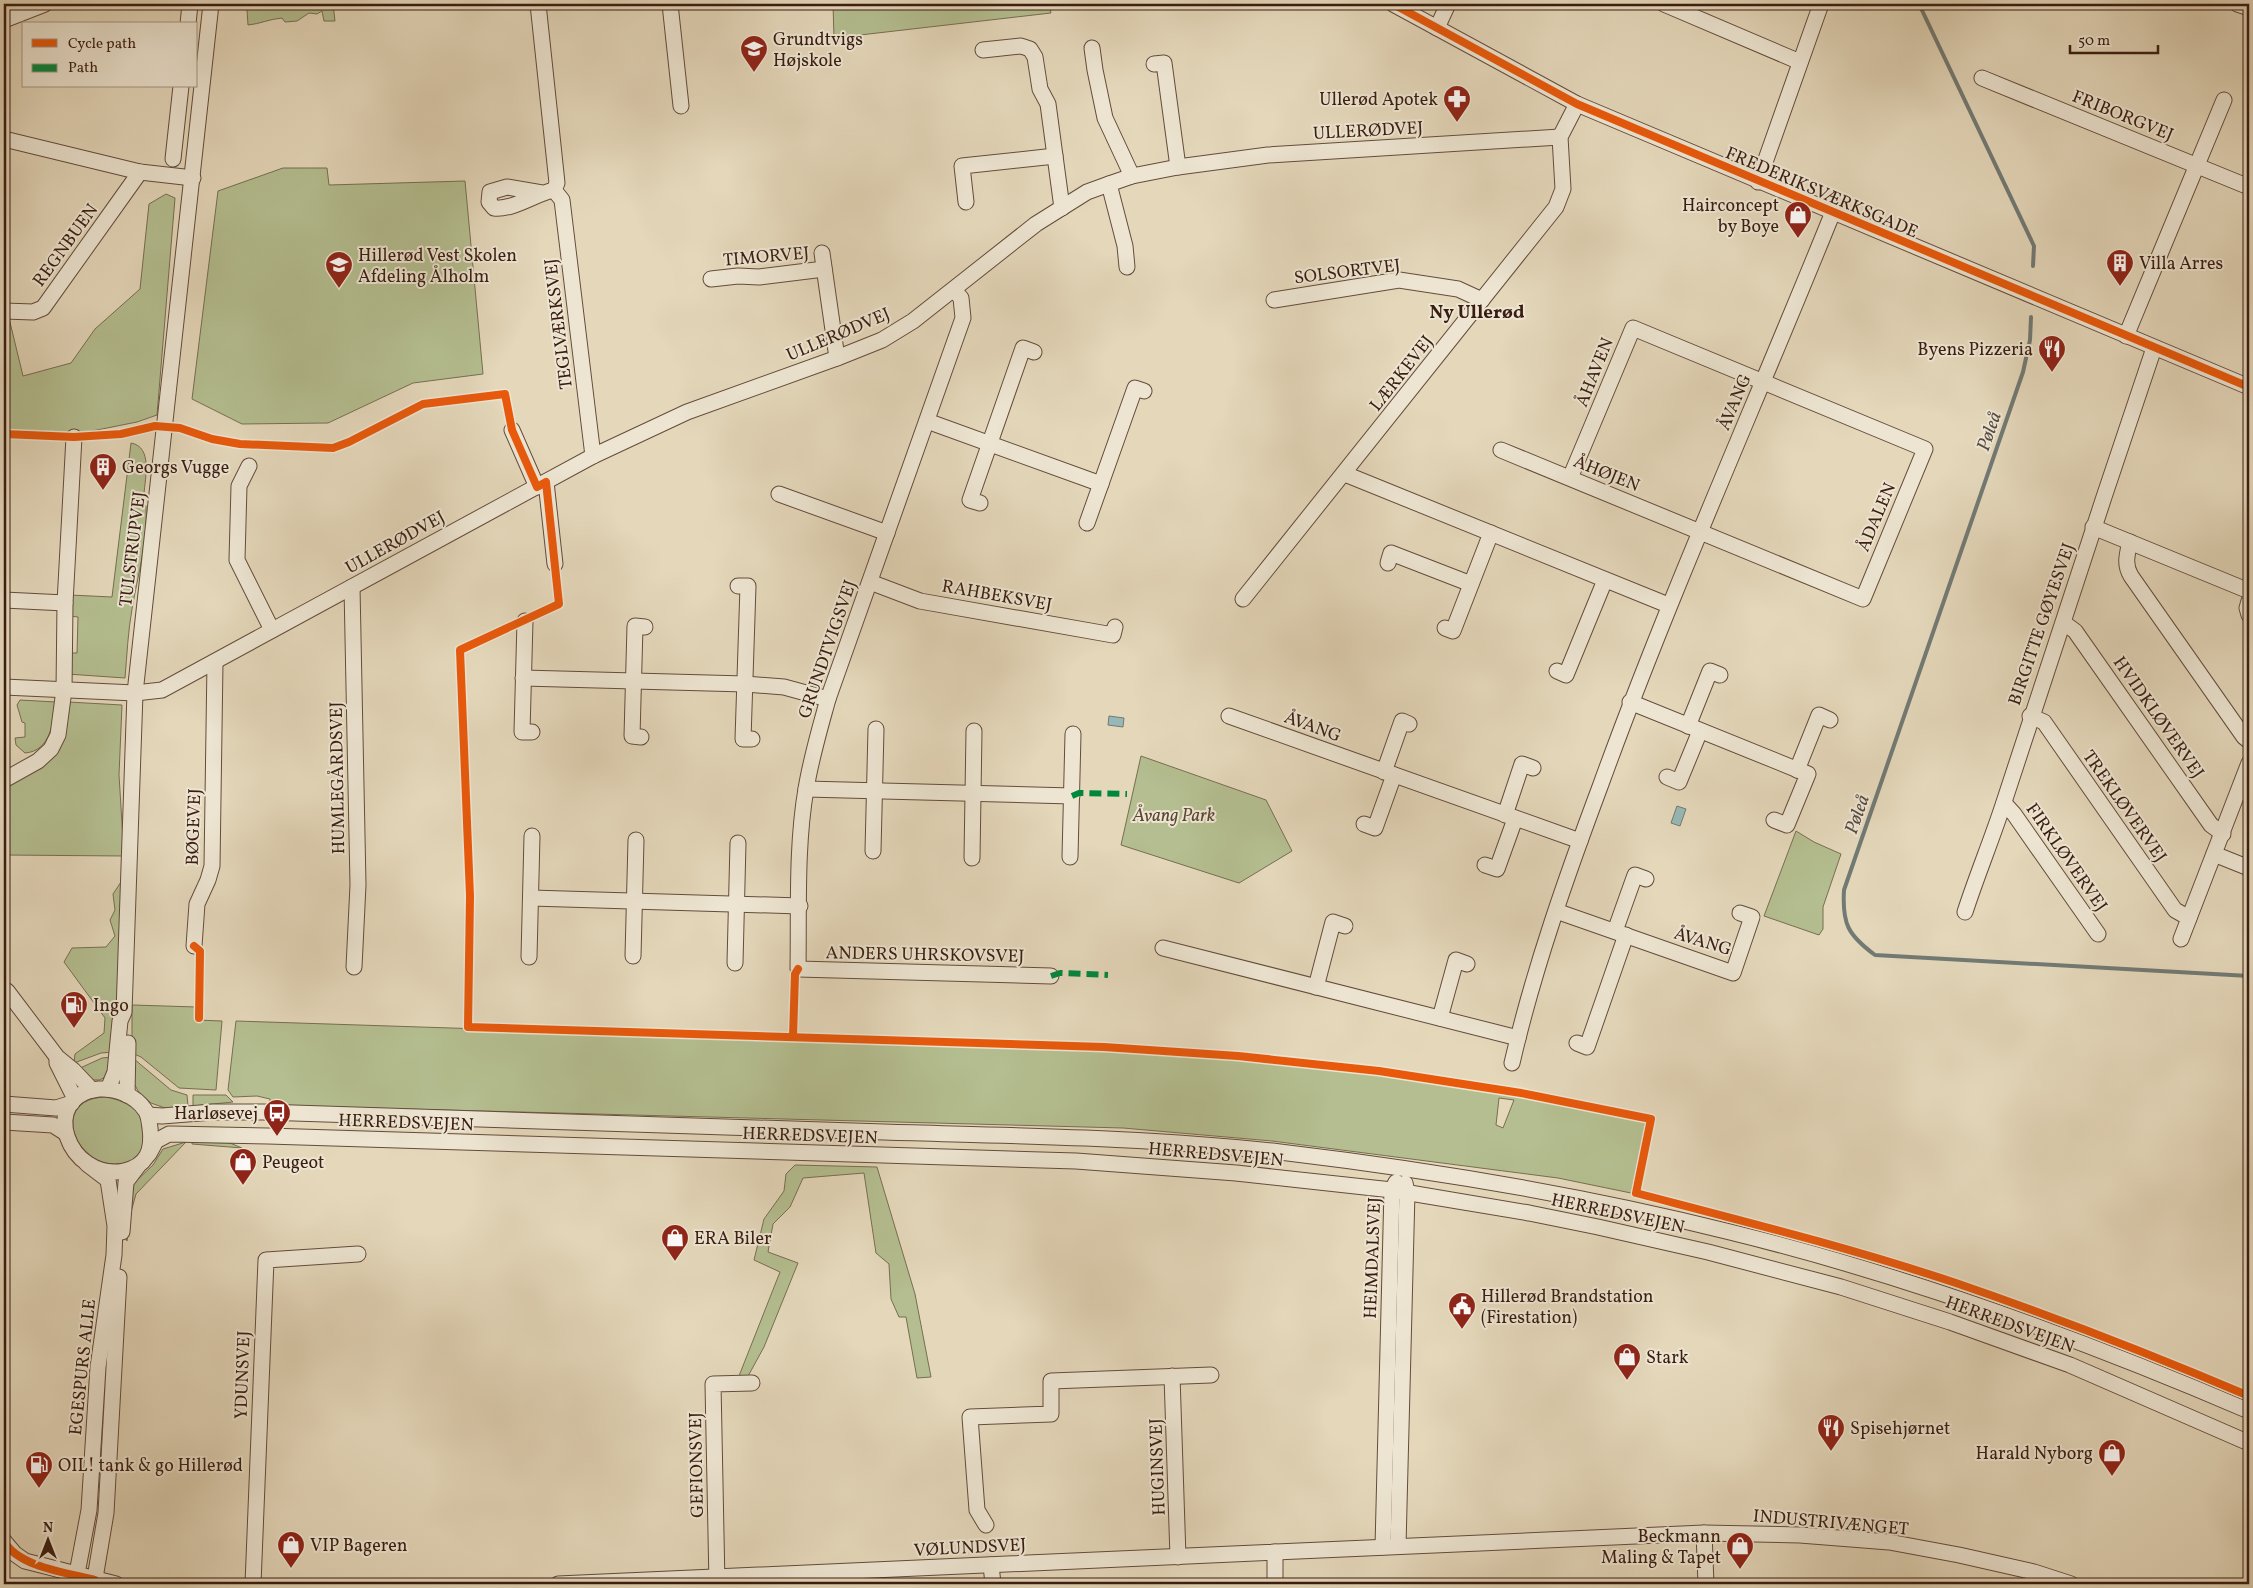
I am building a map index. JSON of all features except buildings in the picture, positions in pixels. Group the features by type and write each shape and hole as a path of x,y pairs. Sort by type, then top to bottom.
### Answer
{"street":[{"path":"188,22 190,4"},
{"name":"TULSTRUPVEJ","path":"127,1094 128,1023 124,1012 135,693 211,4"},
{"name":"TEGLVÆRKSVEJ","path":"538,4 557,183 548,192 562,200 593,456"},
{"path":"670,4 681,106"},
{"name":"FREDERIKSVÆRKSGADE","path":"1393,4 1577,104 1758,182 2249,387"},
{"path":"1437,28 1448,4"},
{"path":"1664,4 1800,62"},
{"path":"1758,182 1821,4"},
{"path":"2237,4 2249,8"},
{"path":"4,20 38,5"},
{"path":"983,50 1021,46 1030,49 1035,57 1040,89 1048,104 1062,208"},
{"path":"1092,48 1105,118 1132,176"},
{"path":"1154,64 1164,63 1178,167"},
{"name":"FRIBORGVEJ","path":"1982,78 2249,187"},
{"path":"172,160 181,88"},
{"path":"2126,336 2224,100"},
{"path":"1560,137 1577,104"},
{"name":"ULLERØDVEJ","path":"4,687 135,693 162,690 593,456 687,412 882,340 912,321 954,290 1036,224 1087,192 1109,184 1132,176 1178,167 1268,155 1560,137"},
{"name":"LÆRKEVEJ","path":"1243,598 1345,474 1556,207 1563,189 1560,137"},
{"path":"4,138 140,172 193,178"},
{"path":"966,202 962,166 1055,156"},
{"name":"REGNBUEN","path":"4,311 33,312 42,308 140,172"},
{"path":"1109,184 1125,246 1127,267"},
{"name":"ÅVANG","path":"1512,1063 1556,911 1630,702 1668,605 1833,212"},
{"name":"TIMORVEJ","path":"822,253 837,358"},
{"name":"TIMORVEJ","path":"711,279 738,276 759,277 824,269"},
{"name":"SOLSORTVEJ","path":"1274,300 1399,280 1458,289 1482,300"},
{"name":"GRUNDTVIGSVEJ","path":"798,969 802,830 806,789 828,699 963,318 960,298 954,290"},
{"name":"ÅHAVEN","path":"1570,478 1632,328 1763,382"},
{"path":"980,503 970,500 1024,348 1034,352"},
{"name":"BIRGITTE GØYESVEJ","path":"1965,912 2004,803 2030,716 2064,623 2154,348"},
{"name":"ÅDALEN","path":"1700,532 1862,599 1925,449 1763,382"},
{"path":"1087,524 1135,388 1144,391"},
{"path":"927,421 1101,484"},
{"path":"512,430 541,484 555,564"},
{"path":"4,780 38,761 51,749 58,735 64,690 74,437"},
{"name":"ÅHØJEN","path":"1500,450 1700,532"},
{"path":"249,466 239,486 237,560 272,630"},
{"path":"1345,474 1668,605"},
{"path":"779,494 887,533"},
{"path":"2094,527 2249,591"},
{"path":"1445,628 1453,631 1491,533"},
{"path":"2130,542 2126,558 2126,568 2249,742"},
{"path":"1388,562 1391,553 1471,584"},
{"path":"1557,671 1566,675 1605,580"},
{"name":"RAHBEKSVEJ","path":"870,582 920,601 1113,635 1115,627"},
{"path":"738,586 748,586 743,739 752,739"},
{"name":"HUMLEGÅRDSVEJ","path":"352,587 358,885 354,967"},
{"path":"4,600 66,603"},
{"path":"2249,601 2247,608 2249,615"},
{"path":"525,621 522,732 532,732"},
{"name":"HVIDKLØVERVEJ","path":"2064,623 2075,631 2211,825 2223,834"},
{"path":"641,737 632,736 635,626 645,626"},
{"name":"BØGEVEJ","path":"194,946 197,904 212,866 215,662"},
{"path":"1666,777 1679,782 1710,671 1720,675"},
{"path":"523,678 745,684 784,687 828,699"},
{"path":"1630,702 1808,774 1787,825 1774,820"},
{"path":"1797,770 1819,715 1830,720"},
{"name":"ÅVANG","path":"1229,716 1580,841"},
{"name":"TREKLØVERVEJ","path":"2030,716 2044,722 2175,910 2189,918"},
{"path":"1364,824 1375,828 1402,721 1409,724"},
{"path":"873,851 876,729"},
{"path":"972,858 974,731"},
{"path":"1070,857 1073,734"},
{"path":"2181,940 2249,763"},
{"path":"1485,864 1497,869 1522,764 1533,768"},
{"path":"806,789 1072,796"},
{"name":"FIRKLØVERVEJ","path":"2004,803 2014,814 2098,934"},
{"path":"529,957 532,836"},
{"path":"634,956 636,840"},
{"path":"735,962 738,843"},
{"path":"2214,854 2249,868"},
{"path":"1576,1043 1587,1047 1635,875 1646,879"},
{"path":"531,898 800,906"},
{"name":"ÅVANG","path":"1556,911 1732,972 1752,917 1740,913"},
{"path":"1316,987 1333,922 1345,926"},
{"path":"1163,948 1518,1038"},
{"path":"1440,1018 1456,960 1467,964"},
{"name":"ANDERS UHRSKOVSVEJ","path":"798,969 1051,976"},
{"path":"4,991 7,991 57,1057 73,1070 92,1090"},
{"name":"TULSTRUPVEJ","path":"108,1089 115,1072 120,1021 124,1012"},
{"path":"57,1057 74,1101"},
{"path":"4,1104 56,1108 74,1101 92,1090 108,1089 127,1094 136,1100 148,1115 151,1139 149,1154 138,1166 112,1172 87,1164 69,1145 64,1132 67,1112 74,1101"},
{"name":"HERREDSVEJEN","path":"148,1115 263,1112 1129,1140 1277,1152 1402,1169 1498,1183 1636,1210 1819,1256 1958,1299 2069,1340 2249,1411"},
{"path":"4,1122 53,1125 64,1132"},
{"name":"HERREDSVEJEN","path":"149,1154 156,1141 169,1134 268,1136 1076,1162 1236,1173 1400,1191 1598,1227 1708,1252 1841,1287 1950,1322 2070,1366 2249,1443"},
{"name":"EGESPURS ALLE","path":"76,1580 89,1510 98,1367 114,1255 115,1226 108,1180 87,1164"},
{"name":"EGESPURS ALLE","path":"94,1582 106,1513 126,1182 138,1166"},
{"name":"HEIMDALSVEJ","path":"1390,1546 1402,1169"},
{"name":"YDUNSVEJ","path":"253,1584 266,1260 358,1254"},
{"path":"986,1525 977,1510 970,1417 1051,1414 1051,1380 1210,1375"},
{"name":"HUGINSVEJ","path":"1172,1376 1178,1556"},
{"name":"GEFIONSVEJ","path":"717,1581 713,1384 752,1383"},
{"path":"1704,1533 1706,1584"},
{"name":"INDUSTRIVÆNGET","path":"1390,1546 1704,1533 1800,1535 1889,1542 2034,1572 2070,1584"},
{"path":"4,1541 6,1546 25,1561 76,1580 116,1584"},
{"name":"VØLUNDSVEJ","path":"558,1584 717,1581 991,1565 1390,1546"},
{"path":"1274,1584 1275,1552"},
{"path":"991,1565 992,1584"}],"green space":[{"path":"291,4 333,4 335,21 324,21 322,11 317,14 309,13 297,21 285,22 282,18 248,25 247,10 250,7"},
{"path":"833,4 1049,4 1051,13 834,38"},
{"path":"283,168 327,168 329,185 465,181 483,374 413,383 328,423 242,424 192,399 218,191"},
{"path":"166,194 175,198 157,415 137,422 72,435 4,432 4,314 8,314 23,376 71,363 95,329 140,289 149,204"},
{"path":"131,443 142,450 145,457 144,494 142,494 141,505 146,506 146,532 131,617 125,678 67,674 68,653 77,653 78,617 69,616 70,595 112,597"},
{"path":"20,700 56,702 52,726 45,741 34,751 25,753 16,745 15,738 25,737 25,723 22,722 17,705"},
{"path":"68,702 122,705 119,775 124,856 4,855 4,787 48,761"},
{"name":"Åvang Park","path":"1141,756 1266,800 1292,851 1239,883 1121,845"},
{"path":"1796,831 1814,842 1841,854 1823,907 1823,929 1819,935 1764,916"},
{"path":"121,882 123,883 118,1019 114,1052 101,1053 74,1063 75,1054 104,1033 105,1018 64,962 72,948 106,947 115,936 110,920 115,910 113,894"},
{"path":"132,1005 197,1007 197,1020 222,1021 216,1090 179,1088 141,1057 132,1053"},
{"path":"236,1021 1163,1052 1311,1065 1421,1079 1646,1120 1631,1193 1558,1178 1272,1141 1123,1128 294,1106 270,1102 270,1099 257,1096 233,1097 228,1090","holes":["1499,1098 1514,1100 1503,1128 1496,1125"]},
{"path":"112,1057 108,1075 100,1080 91,1080 78,1069 102,1058"},
{"path":"134,1059 171,1090 187,1095 188,1106 165,1108 151,1103 138,1091 133,1081"},
{"path":"193,1095 226,1095 233,1102 193,1106"},
{"path":"105,1097 119,1100 132,1107 138,1112 145,1125 146,1135 142,1148 136,1158 129,1162 120,1164 104,1162 90,1156 80,1145 74,1133 73,1120 77,1109 88,1101"},
{"path":"186,1142 136,1194 131,1212 127,1241 125,1235 132,1185 153,1165 163,1149"},
{"path":"192,1142 230,1143 242,1148 192,1144"},
{"path":"795,1165 877,1167 915,1294 931,1377 917,1378 906,1317 899,1317 891,1299 889,1264 876,1253 864,1173 803,1178 790,1207 773,1224 768,1252 798,1263 764,1347 747,1378 739,1376 780,1272 754,1260 764,1219 784,1191 786,1174"}],"water":[{"path":"1109,716 1124,718 1123,727 1108,725"},
{"path":"1677,806 1686,809 1680,826 1671,823"}],"waterway":[{"name":"Pøleå","path":"1919,4 2034,246 2033,266"},
{"name":"Pøleå","path":"2031,317 2030,340 2023,372 1844,890 1846,920 1853,935 1875,955 2249,976"}],"marked path":[{"path":"1072,796 1079,793 1127,794"},
{"path":"1051,976 1060,973 1108,975"}],"cycle path":[{"path":"1393,4 1577,104 2249,387"},
{"path":"4,434 74,437 121,434 155,426 180,428 212,439 240,444 333,448 349,442 423,404 505,394 512,430 537,487 546,482 559,604 460,650 470,896 468,1027 1104,1047 1238,1056 1379,1071 1521,1093 1651,1119 1636,1193 1837,1247 1956,1283 2104,1337 2249,1396"},
{"path":"194,946 200,951 199,1018"},
{"path":"793,1037 795,974 798,969"},
{"path":"4,1541 11,1550 32,1563 95,1580"}],"place":[{"name":"Grundtvigs Højskole","path":"754,73"},
{"name":"Ullerød Apotek","path":"1457,123"},
{"name":"Hairconcept by Boye","path":"1798,239"},
{"name":"Villa Arres","path":"2120,287"},
{"name":"Hillerød Vest Skolen Afdeling Ålholm","path":"339,289"},
{"name":"Byens Pizzeria","path":"2052,373"},
{"name":"Georgs Vugge","path":"103,491"},
{"name":"Ingo","path":"74,1029"},
{"name":"Harløsevej","path":"277,1137"},
{"name":"Peugeot","path":"243,1186"},
{"name":"ERA Biler","path":"675,1262"},
{"name":"Hillerød Brandstation (Firestation)","path":"1462,1330"},
{"name":"Stark","path":"1627,1381"},
{"name":"Spisehjørnet","path":"1831,1452"},
{"name":"Harald Nyborg","path":"2112,1477"},
{"name":"OIL! tank & go Hillerød","path":"39,1489"},
{"name":"VIP Bageren","path":"291,1569"},
{"name":"Beckmann Maling & Tapet","path":"1740,1570"}],"district":[{"name":"Ny Ullerød","path":"1477,311"}]}
